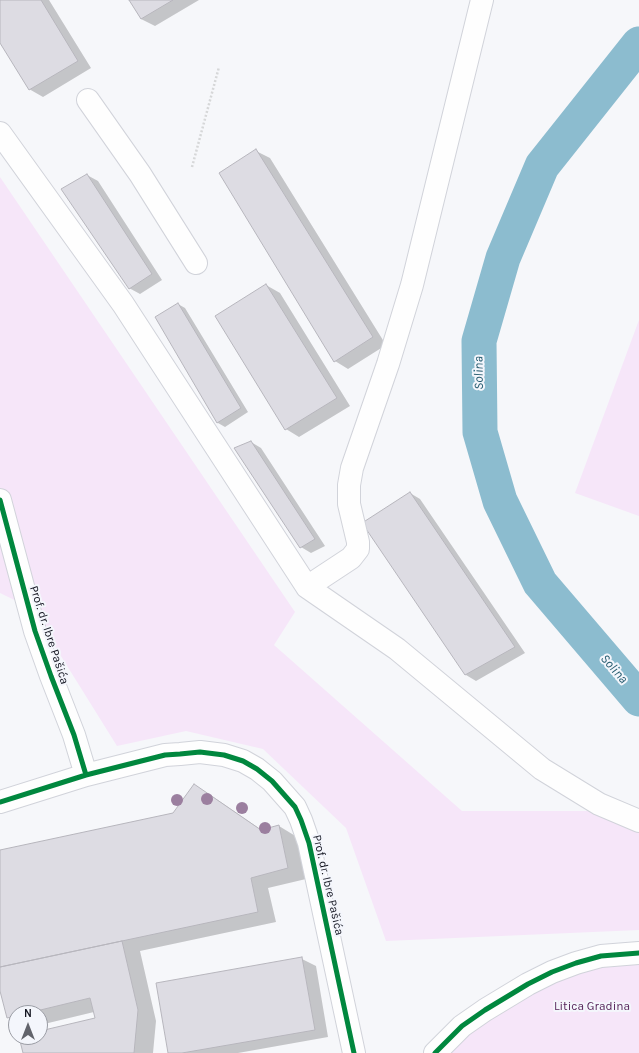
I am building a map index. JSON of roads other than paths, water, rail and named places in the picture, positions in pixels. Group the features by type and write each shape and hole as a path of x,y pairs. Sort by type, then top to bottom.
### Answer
{"street":[{"path":"307,587 351,558 358,549 358,542 349,504 349,486 352,468 388,364 412,285 482,0"},
{"path":"88,100 140,174 196,263"},
{"path":"0,134 123,304 307,587 397,649 542,769 599,804 639,821"},
{"name":"Prof. dr. Ibre Pašića","path":"0,500 35,631 74,735 86,775"},
{"name":"Prof. dr. Ibre Pašića","path":"0,802 86,775 165,756 200,752 224,755 243,761 257,769 272,782 294,806 301,820 309,843 356,1049"},
{"path":"435,1053 462,1026 485,1010 534,981 576,963 601,956 639,953"}],"waterway":[{"name":"Solina","path":"639,44 542,166 503,258 479,341 480,432 500,501 540,583 639,699"}],"park label":[{"name":"Litica Gradina","path":"592,1007"}]}
